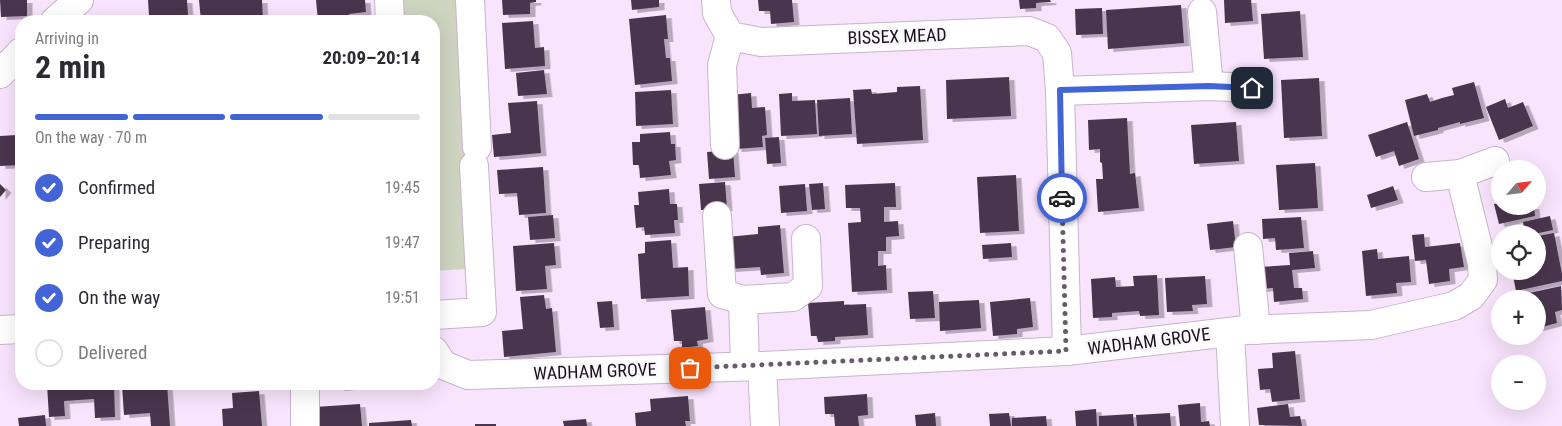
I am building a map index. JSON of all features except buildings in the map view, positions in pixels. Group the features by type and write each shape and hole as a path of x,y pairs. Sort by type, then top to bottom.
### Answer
{"street":[{"path":"62,15 78,0"},
{"path":"389,0 390,15"},
{"path":"440,315 482,312 470,0"},
{"path":"716,0 717,13 730,36 722,65 725,145"},
{"path":"1202,12 1209,86"},
{"name":"BISSEX MEAD","path":"730,36 761,42 1029,30 1047,38 1057,52 1060,90 1066,351"},
{"path":"1060,90 1209,86 1252,88"},
{"path":"1426,176 1460,174 1491,162"},
{"name":"WADHAM GROVE","path":"440,360 443,365 468,375 754,366 1066,351 1243,331 1371,324 1454,306 1471,296 1483,280 1482,263 1460,174"},
{"path":"717,216 722,294 743,300 793,297 808,286 806,239"},
{"path":"1236,426 1248,247"},
{"path":"743,300 766,426"},
{"path":"0,330 15,329"},
{"path":"305,390 305,426"}],"green space":[{"path":"394,0 464,0 480,268 440,271 440,15 394,15"}],"way so far":[{"path":"690,368 1066,351 1062,198"}],"route":[{"path":"1062,198 1060,90 1209,86 1252,88"}]}
